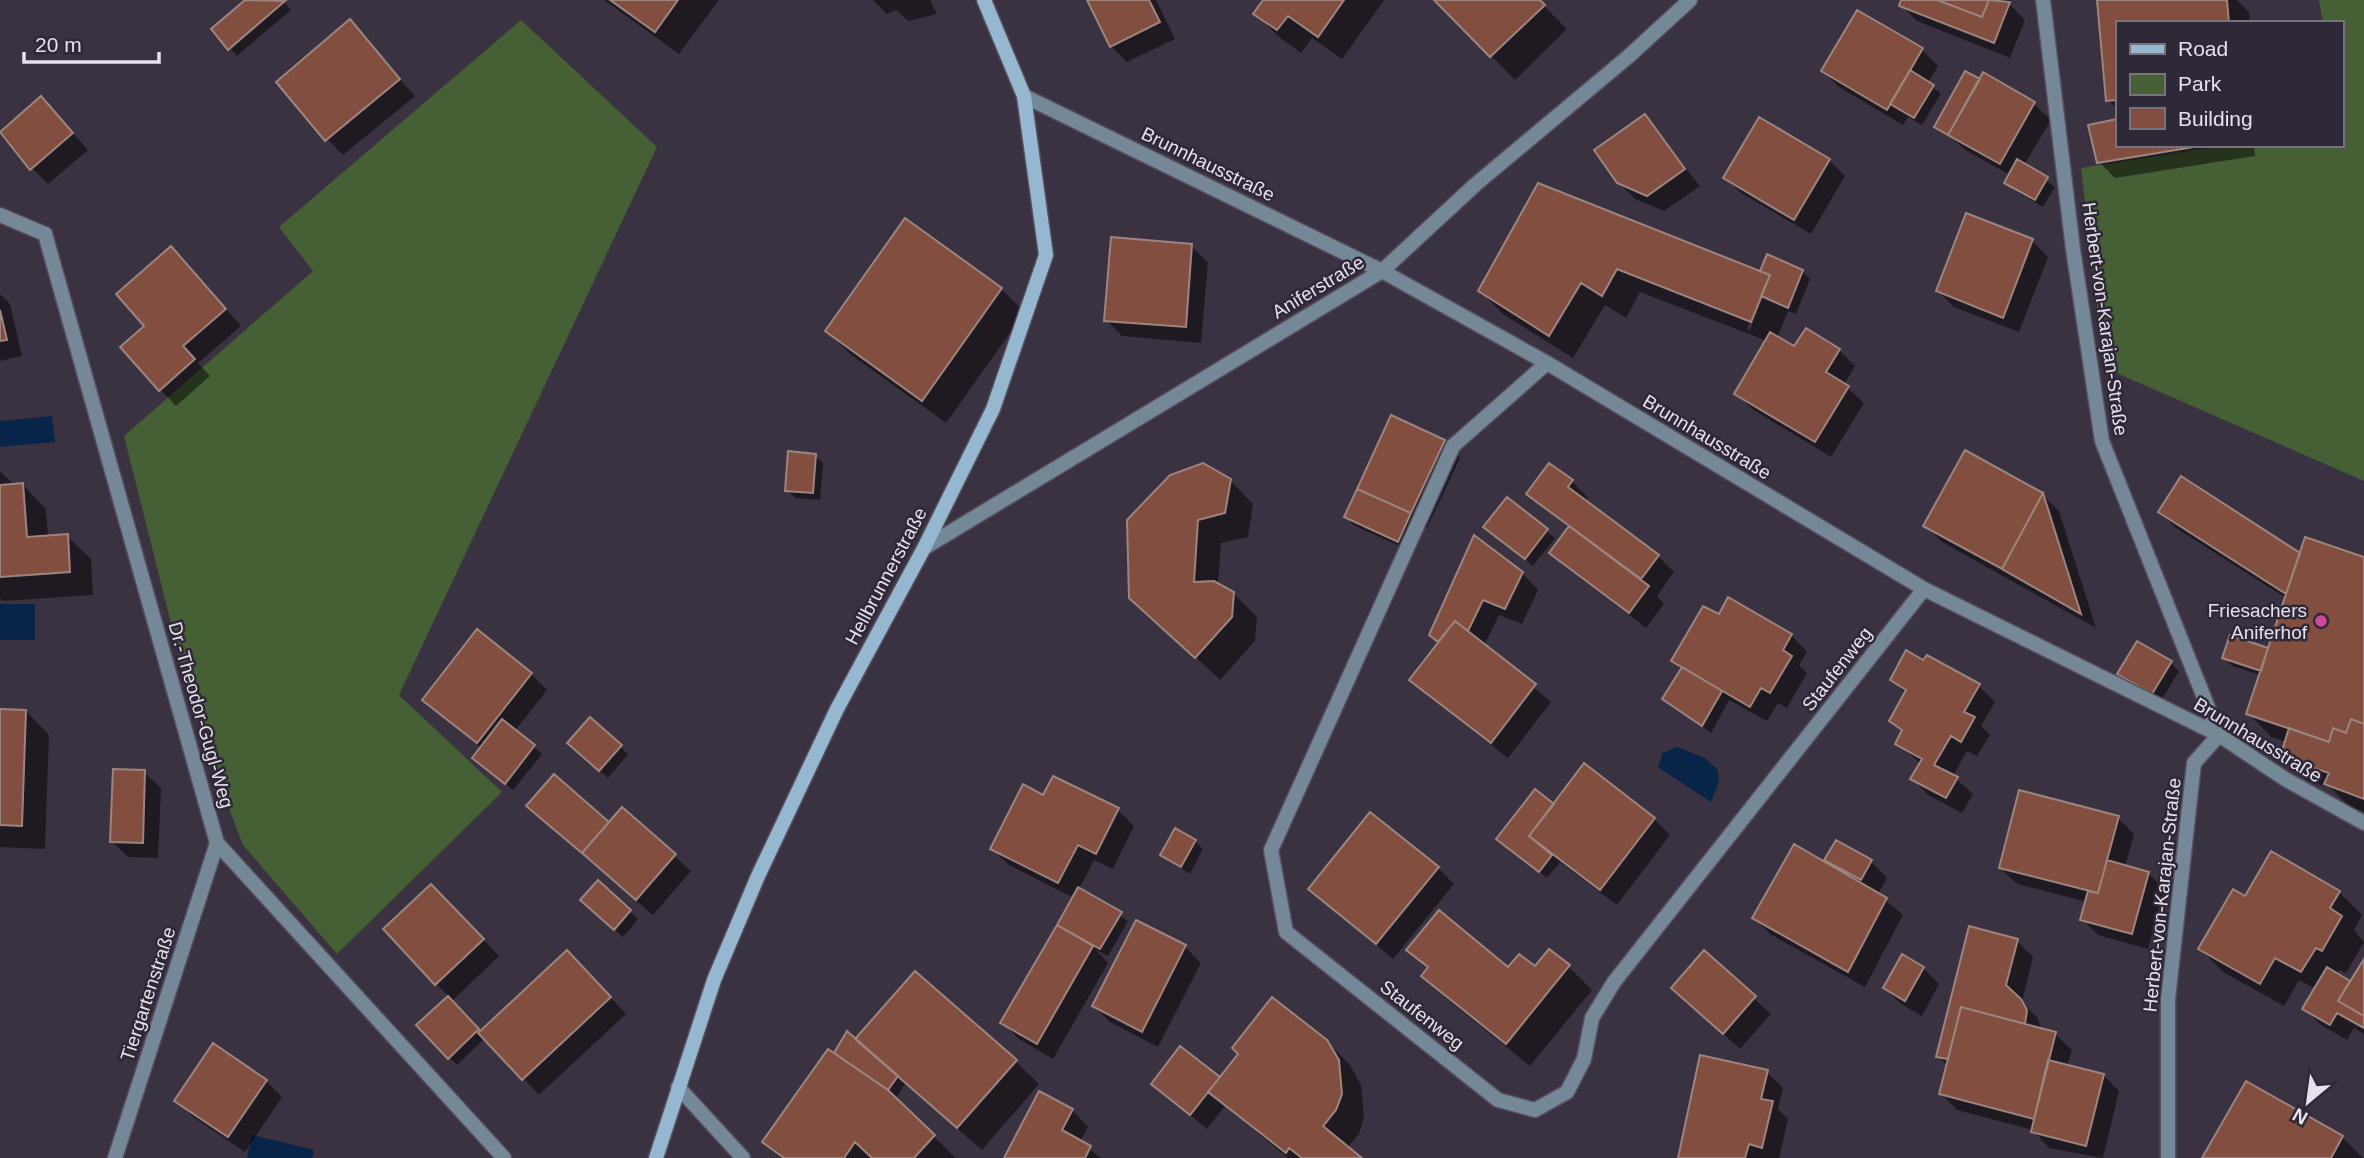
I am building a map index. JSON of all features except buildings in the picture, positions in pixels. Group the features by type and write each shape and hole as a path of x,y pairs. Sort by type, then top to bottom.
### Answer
{"street":[{"name":"Hellbrunnerstraße","path":"656,1158 714,980 758,876 836,709 924,548 993,409 1046,255 1024,96 984,0"},
{"name":"Aniferstraße","path":"924,548 1381,271 1476,184 1629,56 1690,0"},
{"name":"Herbert-von-Karajan-Straße","path":"2043,0 2073,248 2102,441 2219,735 2194,763 2168,999 2168,1158"},
{"name":"Brunnhausstraße","path":"1024,96 1381,271 1547,363 1924,589 2219,735 2285,779 2364,823"},
{"name":"Dr.-Theodor-Gugl-Weg","path":"0,215 45,234 217,843 504,1158"},
{"name":"Staufenweg","path":"1547,363 1453,446 1271,850 1286,932 1498,1100 1535,1110 1567,1092 1584,1059 1592,1018 1614,982 1924,589"},
{"name":"Tiergartenstraße","path":"116,1158 217,843"},
{"path":"678,1087 743,1158"}],"green space":[{"path":"2319,0 2364,0 2364,481 2105,368 2081,168 2214,147 2343,147 2343,21 2323,21"},
{"path":"521,20 657,147 399,695 502,792 337,954 243,845 214,769 181,663 124,436 313,271 279,227"}],"water":[{"path":"52,416 55,442 0,447 0,421"},
{"path":"0,604 35,604 35,640 0,640"},
{"path":"1677,747 1705,758 1718,770 1719,782 1711,802 1658,767 1663,753"},
{"path":"252,1135 314,1150 312,1158 247,1158"}],"place":[{"name":"Friesachers Aniferhof","path":"2321,621"}]}
